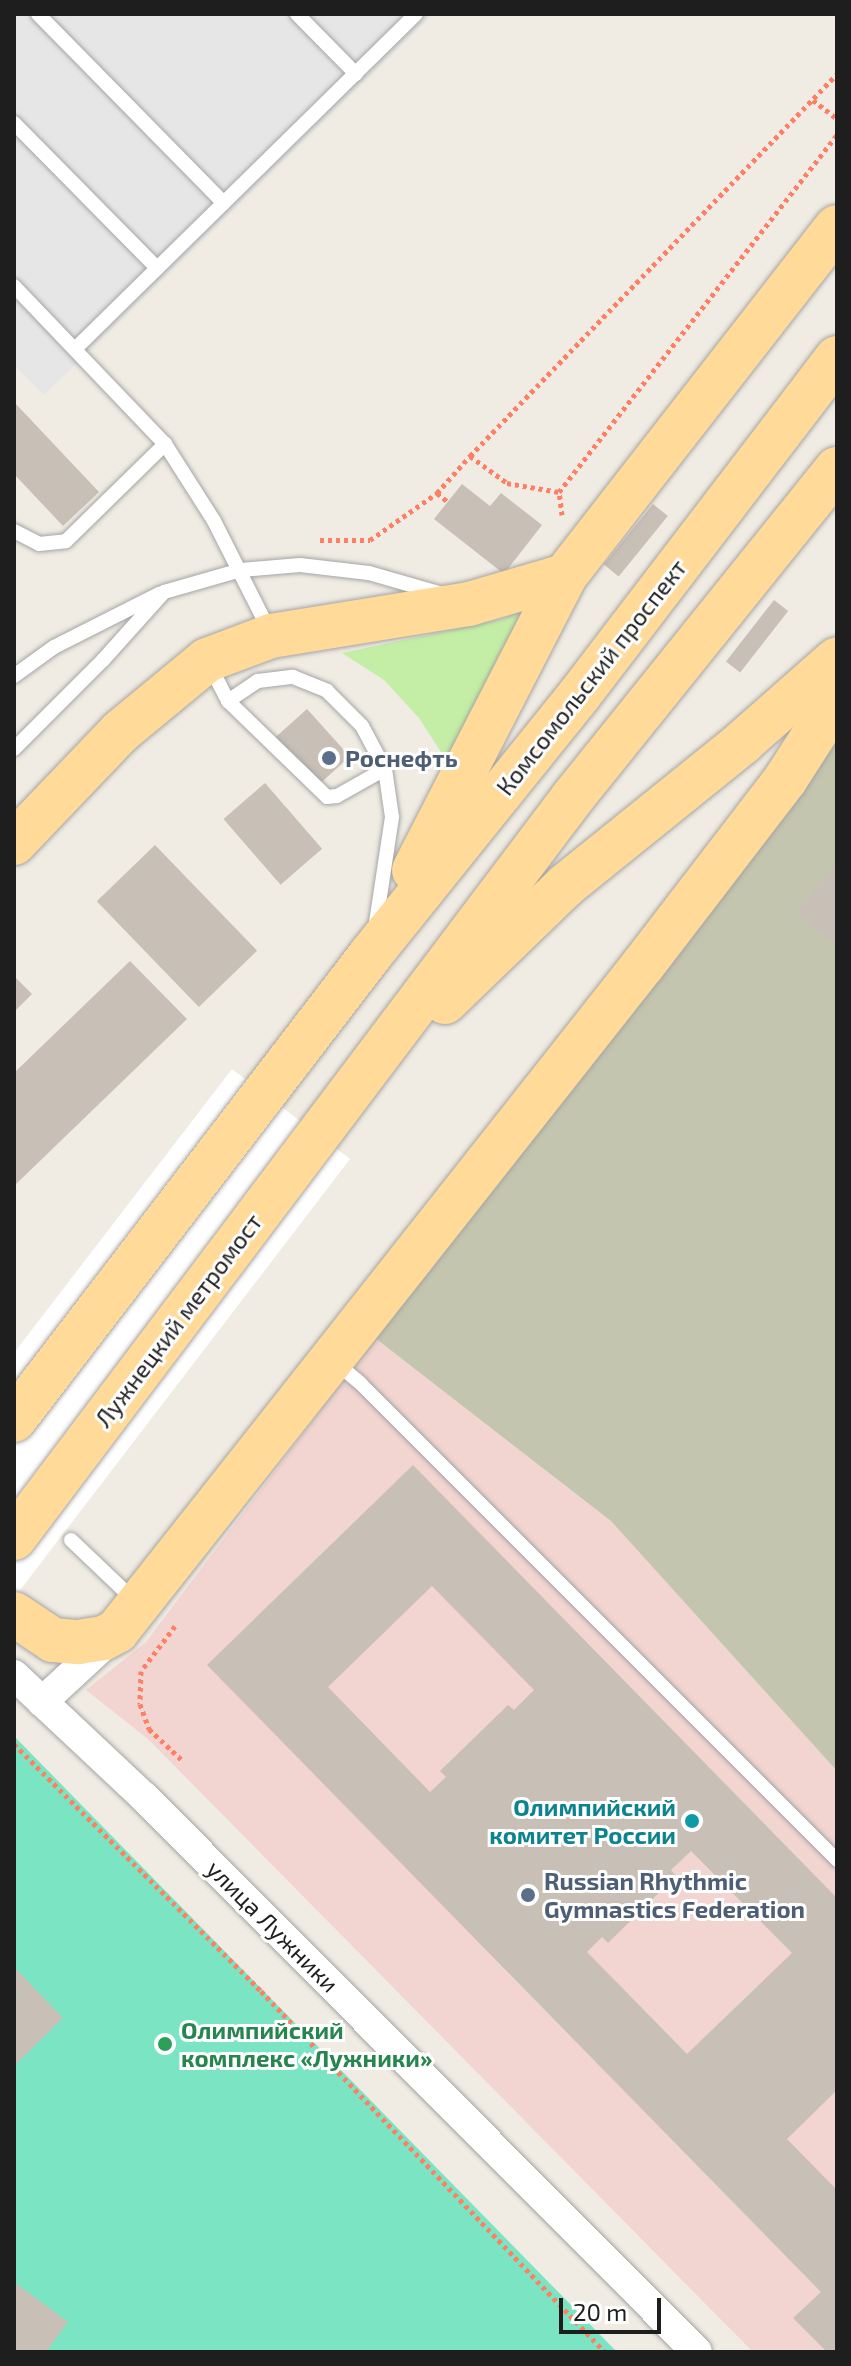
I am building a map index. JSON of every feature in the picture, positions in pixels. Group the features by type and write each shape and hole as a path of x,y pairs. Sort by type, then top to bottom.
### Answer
{"main road":[{"path":"371,954 565,576 837,227"},
{"name":"Комсомольский проспект","path":"14,1420 371,954 580,694 837,358"},
{"path":"343,1101 573,797 837,469"},
{"path":"14,843 120,732 207,660 271,636 469,604 565,576"},
{"path":"343,1101 566,885 743,742 837,659"},
{"path":"14,1614 53,1640 78,1642 104,1638 129,1618 330,1358 652,953 785,780 837,699"},
{"name":"Лужнецкий метромост","path":"14,1538 343,1101"}],"street":[{"path":"42,1702 129,1618"},
{"name":"улица Лужники","path":"14,1675 144,1797 697,2352"}],"lane":[{"path":"38,14 224,203"},
{"path":"297,14 356,74"},
{"path":"76,348 416,14"},
{"path":"14,123 157,268"},
{"path":"14,286 165,444 241,570 271,636"},
{"path":"14,531 39,544 66,541 165,444"},
{"path":"14,676 54,647 164,592 241,570 300,565 369,573 420,586 469,604"},
{"path":"14,749 103,660 164,592"},
{"path":"207,660 228,701 327,797 337,796 385,769"},
{"path":"228,701 258,681 293,677 327,691 362,726 385,769 392,817 371,954"},
{"path":"330,1358 360,1383 837,1860"},
{"path":"71,1540 129,1618"}],"path":[{"path":"300,565 306,542 370,540 437,493 837,74"},
{"path":"813,100 837,119"},
{"path":"563,514 559,492 837,135"},
{"path":"470,456 507,483 559,492"},
{"path":"437,493 447,501"},
{"path":"14,1744 261,1991 605,2352"}],"shaded area":[{"path":"14,14 433,14 44,395 14,365"},
{"path":"837,728 837,1771 611,1521 375,1338"},
{"path":"375,1338 611,1521 837,1771 837,2352 753,2352 148,1739 86,1690 146,1642"}],"green space":[{"path":"532,605 446,760 419,718 384,680 342,653 503,619"},
{"name":"Олимпийский комплекс «Лужники»","path":"14,1736 617,2352 14,2352"}],"pier":[{"path":"232,1069 350,1159 14,1598 14,1353"}],"building":[{"path":"14,402 99,492 63,526 14,474"},
{"path":"462,484 490,506 501,493 542,525 504,574 434,519"},
{"path":"653,504 668,516 619,577 604,565"},
{"path":"774,600 788,611 740,673 726,661"},
{"path":"307,709 350,757 319,785 276,737"},
{"path":"265,783 322,849 281,885 223,819"},
{"path":"155,845 257,951 199,1007 97,901"},
{"path":"837,861 837,946 796,914"},
{"path":"130,961 187,1019 14,1186 14,1073"},
{"path":"14,976 32,994 14,1012"},
{"name":"Олимпийский комитет России","path":"413,1465 837,1898 837,2090 787,2139 837,2190 837,2347 832,2352 827,2352 793,2318 821,2292 207,1665","holes":["432,1586 534,1690 514,1710 508,1705 440,1771 446,1777 430,1792 328,1687","691,1851 792,1953 687,2054 587,1952 602,1937 608,1943 676,1876 671,1870"]},
{"path":"14,1967 63,2018 14,2066"},
{"path":"14,2282 68,2322 46,2352 14,2352"}],"place":[{"name":"Роснефть","path":"329,758"},
{"name":"Олимпийский комитет России","path":"692,1821"},
{"name":"Russian Rhythmic Gymnastics Federation","path":"528,1895"},
{"name":"Олимпийский комплекс «Лужники»","path":"165,2044"}]}
